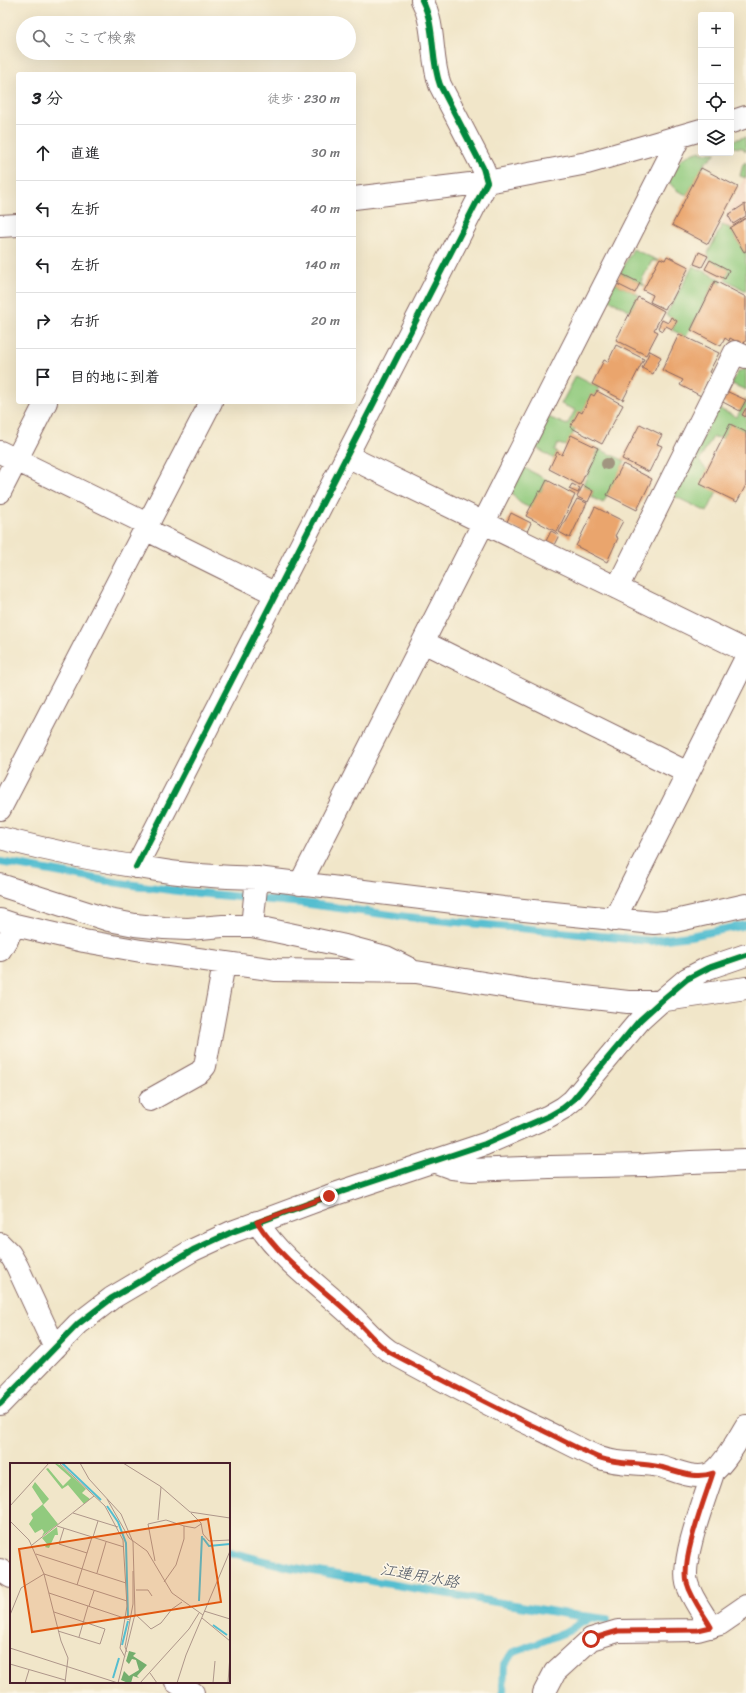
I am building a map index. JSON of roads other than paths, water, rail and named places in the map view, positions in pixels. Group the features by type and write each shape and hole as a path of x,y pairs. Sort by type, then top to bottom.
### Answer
{"street":[{"path":"136,867 487,182 483,168 440,85 435,72 431,27 422,0"},
{"path":"734,121 746,117"},
{"path":"356,198 487,182 587,163 698,131"},
{"path":"300,884 680,136"},
{"path":"0,226 16,225"},
{"path":"617,588 735,352 746,357"},
{"path":"0,492 8,456 45,404"},
{"path":"0,809 210,404"},
{"path":"8,456 276,594"},
{"path":"346,456 746,651"},
{"path":"423,642 688,773"},
{"path":"614,920 746,658"},
{"path":"0,838 95,860 165,872 219,877 257,878 614,920 654,923 675,921 746,906"},
{"path":"252,926 257,878"},
{"path":"0,884 109,920 135,925 188,929 223,926 252,926 345,946 386,958 416,972"},
{"path":"0,950 8,923 131,949 224,964 276,970 416,972 541,992 628,1002 661,1001 746,988"},
{"path":"131,949 135,925"},
{"path":"0,1404 78,1324 112,1298 193,1250 257,1222 329,1196 485,1144 549,1116 563,1108 573,1100 640,1020 687,979 708,968 746,955"},
{"path":"150,1100 200,1072 205,1066 224,964"},
{"path":"433,1161 452,1168 472,1170 645,1166 691,1162 746,1160"},
{"path":"257,1222 267,1238 294,1266 354,1318 376,1342 389,1352 492,1407 601,1458 622,1463 654,1465 687,1475 706,1476 713,1473"},
{"path":"0,1244 10,1254 17,1266 54,1348"},
{"path":"711,1627 687,1583 686,1567 692,1539 713,1473 746,1426"},
{"path":"0,1570 10,1576"},
{"path":"544,1693 555,1672 591,1639 618,1631 698,1630 720,1624 746,1606"},
{"path":"178,1683 193,1693"}],"waterway":[{"path":"0,862 119,883 178,891 302,903 398,916 650,941 690,936 746,925"},
{"name":"江連用水路","path":"230,1552 289,1567 573,1615 607,1619"},
{"path":"503,1693 504,1666 512,1653 568,1631 591,1617"}]}
